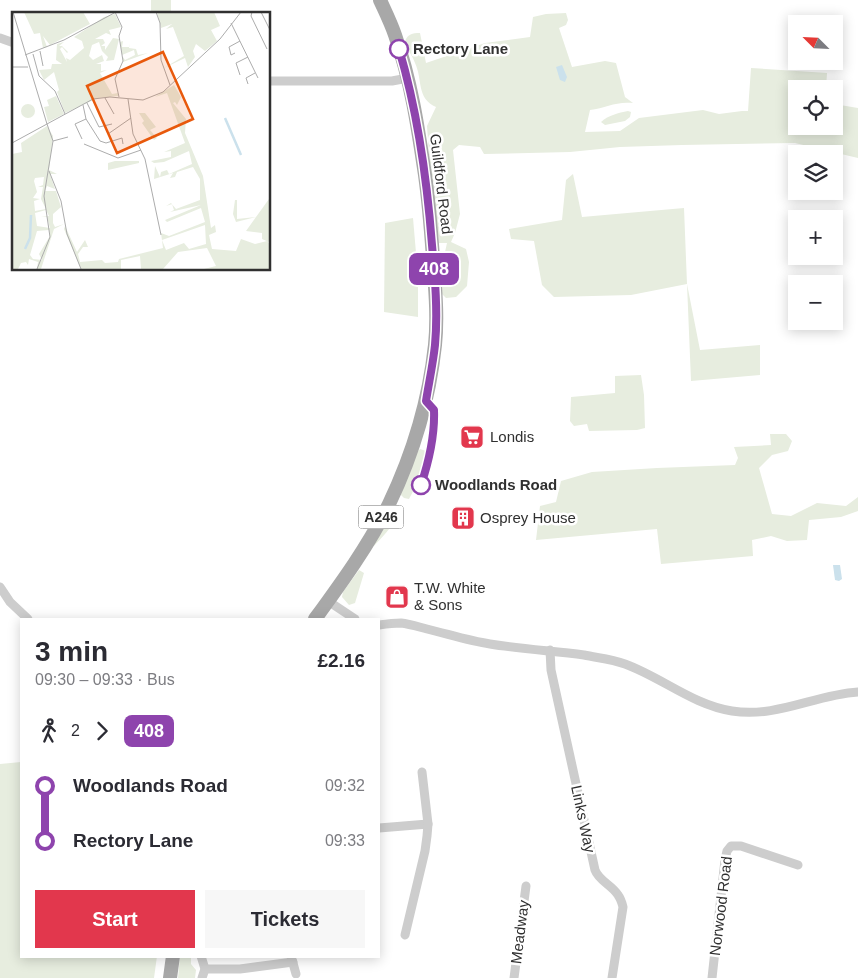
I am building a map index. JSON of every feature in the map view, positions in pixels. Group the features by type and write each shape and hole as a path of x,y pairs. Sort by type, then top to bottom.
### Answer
{"main road":[{"name":"Guildford Road","path":"317,618 346,576 373,531 388,505 402,474 415,442 420,423 432,370 435,343 436,312 432,240 428,193 417,123 408,78 395,35 380,0"},
{"path":"170,978 173,958"}],"street":[{"path":"0,38 12,42"},
{"path":"270,81 392,81 408,78"},
{"path":"0,587 10,602 27,618"},
{"path":"328,601 354,618"},
{"path":"380,625 401,623 488,644 550,650 608,659 641,670 699,701 731,711 747,713 767,712 833,695 858,692"},
{"name":"Links Way","path":"550,650 551,670 595,870 600,879 620,897 623,907 612,978"},
{"path":"405,935 427,836 428,824 422,772"},
{"path":"380,828 428,824"},
{"name":"Norwood Road","path":"712,978 727,851 731,846 741,846 798,865"},
{"name":"Meadway","path":"514,978 526,886"},
{"path":"201,958 204,973 240,969 292,959 296,974"}],"shaded area":[{"path":"151,0 171,0 171,12 151,12"},
{"path":"566,13 568,20 566,25 559,28 572,67 605,61 616,63 625,97 633,103 616,104 590,110 585,132 620,131 639,118 703,110 719,114 748,111 751,68 827,73 827,80 788,80 788,135 843,135 843,106 858,108 858,158 843,154 843,145 803,145 795,143 620,147 570,152 484,154 480,147 459,145 453,150 460,214 451,242 466,249 469,262 467,286 456,297 446,298 442,294 440,259 445,252 447,243 439,243 427,126 436,107 425,99 414,60 405,41 411,34 420,33 426,63 485,43 530,37 533,17"},
{"path":"628,111 631,112 630,117 625,121 605,125 601,122 610,116"},
{"path":"573,174 582,217 684,208 687,284 631,295 554,297 542,285 534,241 511,239 509,229 562,220 566,180"},
{"path":"413,218 418,276 418,317 384,312 385,223"},
{"path":"687,284 700,350 760,345 760,375 691,381"},
{"path":"641,375 645,428 637,430 589,431 587,424 574,426 570,421 571,397 615,393 615,376"},
{"path":"770,434 786,434 792,441 788,451 772,455 759,468 772,514 791,516 817,503 846,506 858,497 858,511 841,517 809,520 807,540 787,541 771,536 752,540 753,556 661,564 657,529 536,540 540,506 556,502 561,481 592,472 735,465 738,458 734,447 771,445"},
{"path":"420,449 426,451 421,470 409,499 404,498 400,494 417,452"},
{"path":"393,513 396,516 392,524 374,546 372,545 390,514"},
{"path":"359,570 364,573 355,603 349,605 342,597 343,592"},
{"path":"20,762 20,958 157,958 154,978 0,978 0,764"},
{"path":"180,958 191,958 191,964 196,970 195,978 178,978"}],"water":[{"path":"562,65 567,77 565,82 560,80 556,67"},
{"path":"833,565 840,565 842,579 839,581 835,580"}],"bus line":[{"name":"408","path":"399,49 416,114 428,193 436,312 432,370 426,401 434,410 434,426 427,469 421,485"}],"place":[{"name":"Rectory Lane","path":"399,49"},
{"name":"Londis","path":"472,437"},
{"name":"Woodlands Road","path":"421,485"},
{"name":"Osprey House","path":"463,518"},
{"name":"T.W. White & Sons","path":"397,597"}]}
